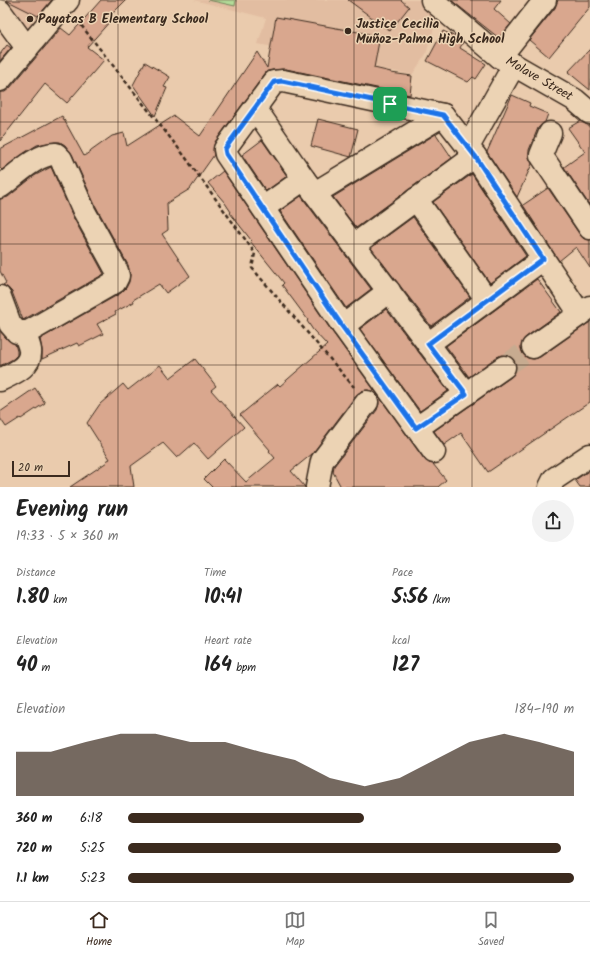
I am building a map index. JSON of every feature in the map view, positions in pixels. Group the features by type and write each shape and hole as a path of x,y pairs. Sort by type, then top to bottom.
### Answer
{"street":[{"name":"Molave Street","path":"432,0 507,61 575,100 590,113"},
{"path":"354,245 416,200 471,152 507,61 545,0"},
{"path":"0,80 66,2"},
{"path":"0,11 27,48"},
{"path":"434,452 342,326 226,154 225,149 274,82 282,81 443,115 471,152 543,259 585,311 533,347"},
{"path":"254,108 309,186 466,394"},
{"path":"263,208 309,186 443,115"},
{"path":"550,133 541,155 590,228"},
{"path":"0,187 41,157 56,154 61,159 84,211 117,271 118,276 115,282 28,332 17,332 10,324 0,296"},
{"path":"416,200 487,300"},
{"path":"428,344 543,259"},
{"path":"342,326 388,292"},
{"path":"0,380 22,368 27,362 30,355 30,348 24,332"},
{"path":"416,428 504,367"},
{"path":"317,487 322,461 367,402"},
{"path":"550,487 554,479 590,455"}],"path":[{"path":"66,2 183,154 256,254 252,268 367,402"}],"shaded area":[{"name":"Payatas B Elementary School","path":"0,0 61,0 31,36 0,2"},
{"name":"Justice Cecilia Muñoz-Palma High School","path":"194,0 423,0 439,12 426,54 412,75 258,44 266,18"}],"green space":[{"path":"208,0 236,0 235,6"}],"building":[{"path":"6,0 52,0 38,16"},
{"path":"101,0 126,0 109,17 112,19 87,47 104,60 67,103 45,84 0,141 0,92 5,92 10,88 61,28 70,35"},
{"path":"348,0 401,0 409,7 390,31"},
{"path":"451,0 501,0 494,9 511,24 499,38"},
{"path":"558,0 590,0 590,7 549,57 529,40 555,8"},
{"path":"276,17 380,36 374,68 391,73 412,76 410,95 286,69 267,71 215,142 213,151 214,155 190,189 167,203 168,230 162,234 190,276 166,293 159,284 133,300 134,302 115,312 116,314 97,324 103,334 79,346 77,343 42,359 40,339 121,293 129,282 130,274 128,265 95,205 72,154 65,145 60,142 55,142 37,145 2,170 0,168 0,149 62,116 84,156 112,136 124,133 127,146 174,116 200,136 257,52 267,68"},
{"path":"443,31 458,38 463,42 460,48 486,64 476,79 473,77 468,82 427,61"},
{"path":"7,45 11,48 0,61 0,54"},
{"path":"590,49 590,90 568,72"},
{"path":"145,62 170,77 164,87 167,88 155,116 133,85"},
{"path":"512,95 530,103 529,106 548,114 545,122 538,128 529,150 529,157 532,164 517,197 487,152"},
{"path":"318,119 358,129 351,157 311,146"},
{"path":"580,121 588,125 590,129 590,206 564,167 585,152 568,128"},
{"path":"436,134 452,158 356,228 333,197"},
{"path":"262,140 287,176 266,191 242,155"},
{"path":"51,167 73,217 104,274 23,320 12,292 3,285 6,283 0,271 0,199 8,197 34,176"},
{"path":"223,171 333,333 424,459 433,464 446,480 438,487 341,487 333,472 334,466 377,410 379,404 378,397 374,392 368,390 357,394 312,454 291,471 305,487 212,487 204,479 224,459 246,482 275,458 240,415 278,384 280,386 327,345 313,330 307,321 308,320 282,285 284,283 250,241 251,240 230,213 231,212 225,203 208,183"},
{"path":"472,174 526,256 490,283 433,202"},
{"path":"548,188 580,235 584,239 590,240 590,268 576,247 559,261 523,205"},
{"path":"301,196 371,289 346,308 280,211"},
{"path":"413,217 470,297 431,326 371,248"},
{"path":"537,279 561,312 526,337 522,342 521,348 523,354 528,358 534,359 540,357 590,322 590,402 488,472 461,433 444,445 434,431 511,377 515,372 516,366 514,360 510,356 503,355 497,357 469,377 446,346"},
{"path":"386,309 448,391 420,411 360,329"},
{"path":"0,331 8,340 15,344 17,355 0,366"},
{"path":"195,359 216,386 211,390 244,427 208,459 194,443 177,458 163,443 131,466 134,487 70,487 110,459 87,423 100,404 123,384 128,390 160,365 170,378"},
{"path":"35,388 45,403 6,427 0,418 0,412"},
{"path":"590,470 590,487 580,487 575,480"}],"tunnel":[{"path":"504,367 533,347"}],"place":[{"name":"Payatas B Elementary School","path":"30,19"},
{"name":"Justice Cecilia Muñoz-Palma High School","path":"348,31"}],"route":[{"path":"282,81 390,104 443,115 475,156 543,259 428,344 466,394 416,428 342,326 226,154 225,149 274,82 282,81"}]}
